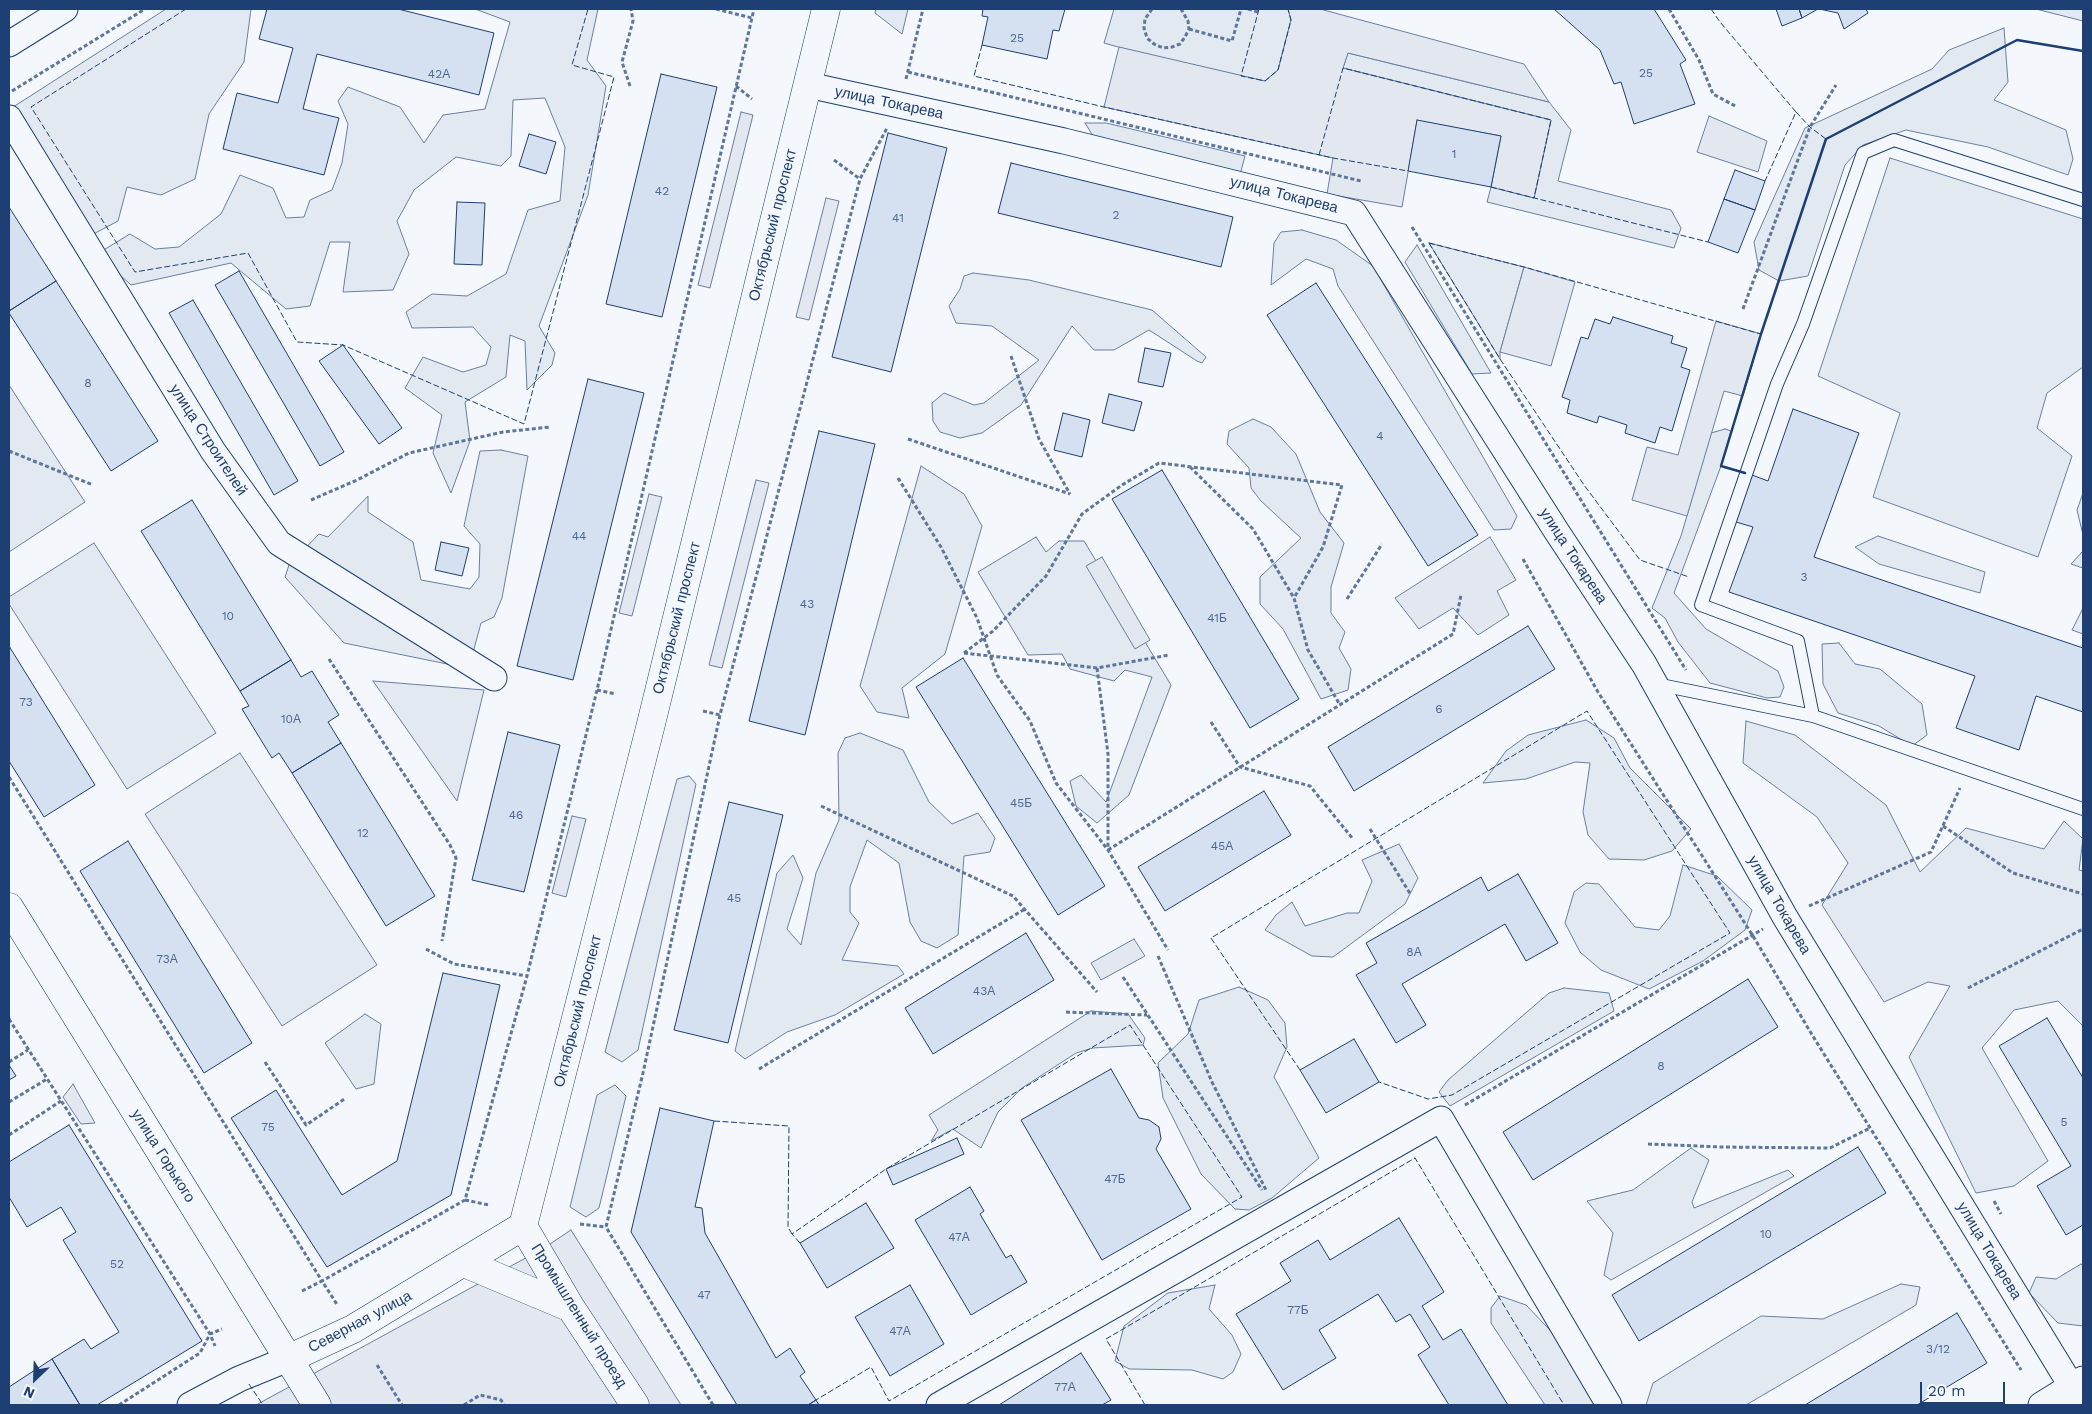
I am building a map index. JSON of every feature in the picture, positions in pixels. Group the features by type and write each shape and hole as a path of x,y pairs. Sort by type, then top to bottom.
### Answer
{"main road":[{"name":"Октябрьский проспект","path":"523,1226 650,728 826,9"},
{"name":"улица Горького","path":"9,907 317,1405"},
{"name":"Северная улица","path":"288,1359 353,1329 523,1226"},
{"name":"Промышленный проезд","path":"523,1226 571,1308 635,1405"},
{"path":"464,1263 571,1308"}],"street":[{"path":"9,44 65,9"},
{"name":"улица Токарева","path":"808,85 1064,141 1354,213 1557,532 1644,664 1785,917 2078,1390"},
{"name":"улица Строителей","path":"9,118 213,451 279,543 494,678"},
{"path":"939,1405 1440,1119 1609,1405"},
{"name":"Северная улица","path":"190,1405 239,1379 288,1359"},
{"path":"2041,1405 2078,1390"}],"lane":[{"path":"1813,716 1798,641 1701,605 1777,384 1803,324 1863,153 1894,140 2083,200"},
{"path":"1656,684 1813,716 2083,809"}],"path":[{"path":"9,93 145,9"},
{"path":"630,86 622,62 634,21 631,9"},
{"path":"716,9 752,18"},
{"path":"465,1200 527,976 597,690 754,9"},
{"path":"713,1405 606,1227 643,1073 720,715 860,179 900,105 923,9"},
{"path":"1152,9 1145,19 1144,28 1147,38 1163,48 1180,44 1185,38 1189,29 1188,21 1181,9"},
{"path":"1189,29 1232,41 1241,9"},
{"path":"1248,9 1258,12"},
{"path":"1670,9 1699,60 1713,94 1737,107"},
{"path":"908,72 1361,181"},
{"path":"1743,309 1810,127 1836,85"},
{"path":"736,86 752,99"},
{"path":"834,160 860,179"},
{"path":"1412,227 1701,693"},
{"path":"908,439 1070,494 1039,439 1011,356"},
{"path":"311,500 357,480 410,453 503,432 550,427"},
{"path":"9,451 93,486"},
{"path":"1169,655 1098,668 991,657 964,652 993,631 1046,576 1082,514 1122,485 1160,463 1342,485 1323,547 1294,598"},
{"path":"1190,467 1253,529 1294,598 1308,650 1340,705"},
{"path":"898,478 941,547 977,618 997,675 1030,721 1056,782 1108,850 1168,950"},
{"path":"1347,599 1382,544"},
{"path":"1523,559 1598,692 1753,936 2021,1370"},
{"path":"1108,850 1454,634 1461,595"},
{"path":"330,659 450,845 456,858 442,941"},
{"path":"1098,668 1108,754 1108,850"},
{"path":"597,690 616,694"},
{"path":"703,711 720,715"},
{"path":"1211,722 1240,767 1310,786 1353,839"},
{"path":"1802,908 1931,852 1969,770"},
{"path":"9,777 340,1308"},
{"path":"821,806 1013,896 1098,992"},
{"path":"1943,826 2013,873 2083,894"},
{"path":"1370,829 1411,895"},
{"path":"759,1069 1025,910"},
{"path":"1440,1119 1767,926"},
{"path":"1968,988 2083,929"},
{"path":"426,949 454,964 527,976"},
{"path":"1158,956 1212,1082 1277,1213"},
{"path":"1123,977 1277,1213"},
{"path":"1066,1012 1148,1015"},
{"path":"9,1019 210,1334 215,1346"},
{"path":"9,1062 28,1050"},
{"path":"264,1062 306,1125 346,1098"},
{"path":"9,1102 47,1079"},
{"path":"9,1135 62,1101"},
{"path":"1648,1144 1830,1148 1870,1128"},
{"path":"302,1291 465,1200 489,1205"},
{"path":"580,1224 606,1227"},
{"path":"119,1405 200,1353 210,1334 222,1329"},
{"path":"377,1365 402,1405"},
{"path":"464,1405 480,1395 501,1400 504,1405"}],"shaded area":[{"path":"166,9 251,9 244,62 209,114 195,179 161,195 127,187 118,221 84,239 10,109"},
{"path":"475,9 598,9 587,60 606,86 588,195 539,326 555,353 552,365 527,390 525,341 510,335 506,377 465,402 470,441 451,493 433,453 442,415 405,388 423,357 463,372 486,365 491,347 473,327 412,328 406,312 432,294 467,296 506,274 528,210 560,201 565,147 545,98 513,100 511,156 501,166 456,157 414,190 397,221 409,254 393,290 343,292 350,242 330,242 310,306 286,309 231,263 131,285 97,254 130,234 155,249 179,247 221,214 240,175 273,188 286,218 304,217 310,200 332,190 342,163 348,124 338,101 348,87 400,107 424,143 443,115 485,109 510,22"},
{"path":"876,9 908,9 902,34 875,13"},
{"path":"1114,9 1288,9 1291,20 1278,70 1265,81 1154,57 1104,43"},
{"path":"1288,9 1320,9 1524,64 1549,102 1348,53 1343,68 1551,120 1534,198 1491,187 1501,136 1417,121 1402,207 1327,194 1333,158 1104,107 1119,47 1265,81 1278,70 1291,20"},
{"path":"2036,9 2083,9 2083,21"},
{"path":"2004,28 2008,82 1994,100 2066,130 2073,159 2068,175 1988,147 1906,130 1863,145 1845,165 1808,276 1779,281 1759,270 1754,242 1805,128 1932,69 1949,50"},
{"path":"1348,53 1549,102 1571,130 1558,181 1671,210 1681,228 1674,248 1487,202 1491,187 1534,198 1551,120 1343,68"},
{"path":"741,112 753,115 710,288 698,285"},
{"path":"1709,116 1767,141 1758,172 1697,152"},
{"path":"1085,123 1106,123 1245,156 1240,175 1093,136"},
{"path":"1890,158 2083,219 2083,367 2047,393 2037,428 2072,456 2038,557 1873,497 1900,413 1818,376"},
{"path":"826,198 839,201 809,320 796,317"},
{"path":"1302,230 1336,240 1373,266 1517,516 1511,529 1494,530 1338,286 1333,269 1306,259 1271,285 1274,243 1281,232"},
{"path":"1429,243 1524,267 1500,352 1500,359"},
{"path":"1417,245 1491,373 1472,374 1405,262"},
{"path":"1524,267 1575,282 1551,366 1500,352"},
{"path":"973,273 1029,280 1152,310 1206,357 1202,363 1197,361 1149,330 1114,350 1094,350 1072,326 1021,405 982,433 960,438 940,432 933,421 932,403 944,393 974,405 984,403 1039,360 992,326 956,323 949,306 960,289 964,276"},
{"path":"1716,321 1761,334 1743,396 1724,391 1687,516 1632,500 1647,447 1678,455"},
{"path":"9,385 85,502 9,552"},
{"path":"1253,419 1271,427 1296,454 1320,512 1344,543 1331,587 1331,613 1345,632 1339,648 1351,669 1348,690 1321,699 1283,629 1260,604 1260,577 1301,538 1261,501 1251,488 1249,468 1227,444 1229,431"},
{"path":"1725,429 1731,431 1721,466 1674,593 1706,629 1778,671 1784,687 1780,697 1767,698 1710,683 1678,642 1665,618 1652,608 1681,536 1711,433"},
{"path":"501,450 528,456 502,598 494,617 481,623 471,660 457,666 344,643 285,577 289,565 319,534 328,537 368,496 368,512 413,542 421,580 470,589 479,577 480,544 464,526 480,451"},
{"path":"921,466 964,494 982,526 945,654 902,688 909,718 877,712 860,686"},
{"path":"756,480 769,483 722,668 709,665"},
{"path":"2083,493 2083,535 2077,510"},
{"path":"649,494 662,497 632,616 619,613"},
{"path":"1878,536 1985,572 1980,593 1879,564 1855,547"},
{"path":"1036,537 1046,552 1059,541 1084,541 1171,685 1129,795 1097,823 1076,806 1070,781 1081,775 1106,802 1152,677 1125,670 1114,681 1070,669 1062,654 1028,655 978,572"},
{"path":"1490,537 1516,580 1497,591 1509,615 1478,635 1453,608 1419,629 1395,598"},
{"path":"94,543 216,733 127,789 9,604 9,597"},
{"path":"2083,551 2083,568 2071,564"},
{"path":"1102,557 1150,640 1135,649 1086,566"},
{"path":"2083,608 2083,634 2072,630"},
{"path":"1839,643 1855,664 1880,669 1922,704 1927,735 1912,746 1879,726 1838,713 1823,684 1822,644"},
{"path":"373,681 484,690 457,801"},
{"path":"1586,720 1614,738 1630,768 1691,829 1672,851 1644,860 1609,859 1588,835 1583,812 1590,763 1575,762 1526,779 1483,783 1506,751 1528,735"},
{"path":"1746,721 1795,735 1886,805 1920,872 1966,828 2044,849 2064,821 2083,839 2079,870 2083,871 2083,1026 2058,1001 2014,1010 1982,1048 2048,1161 2014,1186 1976,1193 1909,1057 1950,986 1928,982 1884,1002 1822,905 1848,863 1817,817 1743,763"},
{"path":"860,733 903,750 929,802 952,824 978,813 995,838 990,852 964,856 958,935 937,948 921,941 910,922 899,863 867,840 850,887 850,912 859,923 842,960 898,966 904,974 835,1015 787,1032 745,1059 735,1051 777,873 793,855 803,878 787,929 801,945 816,873 839,820 838,753 845,738"},
{"path":"240,753 377,965 282,1026 145,814"},
{"path":"689,776 696,784 638,1050 622,1062 605,1052 677,779"},
{"path":"572,816 586,819 566,897 552,893"},
{"path":"1399,844 1418,878 1405,904 1333,957 1312,956 1265,930 1276,915 1292,902 1305,926 1347,913 1359,913 1372,881 1362,860"},
{"path":"1683,865 1717,876 1752,910 1745,930 1703,961 1649,989 1601,970 1580,952 1565,923 1574,892 1586,883 1599,884 1635,927 1659,930 1670,916"},
{"path":"1134,939 1145,956 1101,980 1091,963"},
{"path":"1239,987 1268,1000 1285,1023 1287,1047 1274,1077 1319,1158 1272,1198 1249,1210 1235,1209 1201,1174 1163,1098 1158,1063 1188,1034 1199,1000"},
{"path":"1564,988 1609,993 1614,1011 1450,1106 1439,1092 1448,1080 1549,993"},
{"path":"1091,1011 1128,1014 1145,1038 1143,1045 1093,1048 1076,1053 1022,1088 998,1112 981,1148 953,1129 931,1141 938,1130 929,1115"},
{"path":"365,1014 381,1024 374,1084 356,1089 325,1043"},
{"path":"73,1084 95,1123 81,1124 63,1097"},
{"path":"615,1085 626,1096 599,1208 586,1217 570,1207 597,1095"},
{"path":"1691,1148 1709,1160 1692,1202 1694,1208 1788,1170 1794,1176 1611,1280 1604,1275 1613,1233 1587,1201 1633,1190"},
{"path":"571,1230 681,1405 256,1405 544,1248"},
{"path":"2081,1264 2083,1266 2083,1326 2058,1323 2029,1293 2036,1277 2056,1279"},
{"path":"1901,1284 1920,1287 1916,1305 1746,1405 1646,1405 1653,1383 1761,1316 1823,1319"},
{"path":"1215,1285 1209,1309 1232,1335 1241,1354 1233,1372 1223,1379 1192,1370 1129,1369 1115,1361 1124,1326 1168,1293"},
{"path":"1500,1296 1526,1305 1568,1349 1600,1405 1545,1405 1491,1323 1491,1308"}],"building":[{"path":"267,9 398,9 494,33 479,95 317,54 303,109 339,118 324,175 223,149 237,93 278,103 293,48 259,39"},
{"path":"983,9 1065,9 1059,31 1053,30 1047,59 982,45 988,17 982,16"},
{"path":"1554,9 1654,9 1686,60 1680,64 1695,104 1634,124 1621,82 1614,84 1600,50"},
{"path":"1776,9 1799,9 1802,18 1782,26"},
{"path":"1799,9 1818,9 1802,18"},
{"path":"1819,9 1866,9 1868,13 1844,29 1838,13"},
{"path":"661,74 717,87 662,317 606,304"},
{"path":"1417,120 1501,136 1491,187 1408,171"},
{"path":"888,133 947,148 891,372 832,357"},
{"path":"529,134 556,142 546,174 519,166"},
{"path":"1011,163 1233,217 1221,267 998,213"},
{"path":"1735,170 1765,181 1755,210 1724,199"},
{"path":"1724,199 1755,210 1738,253 1708,242"},
{"path":"457,202 485,203 482,265 454,264"},
{"path":"9,207 56,281 9,311"},
{"path":"239,271 344,452 320,466 215,285"},
{"path":"56,281 158,441 111,471 9,313 9,311"},
{"path":"1316,283 1478,535 1428,566 1267,315"},
{"path":"193,300 298,481 274,495 169,313"},
{"path":"1613,317 1673,336 1671,343 1687,348 1681,367 1690,370 1672,431 1660,427 1655,443 1625,433 1627,425 1599,416 1597,423 1567,413 1570,400 1562,397 1581,337 1588,339 1595,319 1610,324"},
{"path":"343,345 402,428 379,444 319,361"},
{"path":"1145,348 1171,353 1163,387 1138,382"},
{"path":"588,379 644,393 573,680 517,666"},
{"path":"1109,394 1142,402 1134,431 1102,423"},
{"path":"1793,409 1859,433 1814,557 2083,648 2083,712 2036,696 2019,750 1956,728 1975,676 1729,592 1753,527 1736,522 1752,475 1768,481"},
{"path":"1063,413 1090,420 1082,457 1054,450"},
{"path":"819,431 875,444 805,735 749,721"},
{"path":"1162,470 1299,699 1250,728 1112,499"},
{"path":"192,500 291,660 240,691 141,531"},
{"path":"441,542 469,548 462,576 435,570"},
{"path":"1528,626 1555,669 1354,791 1328,747"},
{"path":"9,646 95,785 44,817 9,761"},
{"path":"963,658 1105,886 1058,915 916,687"},
{"path":"291,660 301,677 312,671 339,715 328,722 341,743 292,773 279,753 272,758 242,709 249,706 240,691"},
{"path":"508,732 560,745 524,892 472,880"},
{"path":"341,743 435,896 386,926 292,773"},
{"path":"1264,791 1291,835 1165,911 1138,867"},
{"path":"729,802 783,815 728,1043 674,1030"},
{"path":"128,841 252,1043 204,1073 80,871"},
{"path":"1518,874 1558,943 1526,961 1505,924 1402,984 1426,1025 1396,1043 1356,975 1377,963 1366,943 1481,877 1488,891"},
{"path":"1026,933 1054,980 933,1054 905,1008"},
{"path":"443,973 500,985 451,1195 327,1267 231,1118 276,1090 342,1195 397,1161"},
{"path":"1748,979 1778,1027 1533,1180 1503,1132"},
{"path":"2047,1018 2083,1078 2083,1225 2066,1235 2037,1186 2071,1166 1999,1046"},
{"path":"1354,1039 1379,1082 1326,1113 1300,1070"},
{"path":"9,1065 16,1076 9,1080"},
{"path":"1111,1069 1139,1118 1149,1120 1159,1127 1161,1139 1156,1149 1191,1209 1102,1260 1021,1120"},
{"path":"660,1108 714,1121 695,1207 702,1208 705,1233 776,1358 790,1348 805,1372 800,1376 816,1400 808,1405 737,1405 631,1232"},
{"path":"69,1125 202,1341 97,1405 80,1405 52,1359 84,1339 91,1349 119,1332 63,1240 76,1232 61,1207 27,1227 9,1197 9,1162"},
{"path":"957,1138 964,1154 893,1185 886,1169"},
{"path":"1858,1147 1886,1193 1639,1341 1612,1295"},
{"path":"970,1187 984,1211 980,1214 1006,1258 1011,1255 1027,1282 971,1315 915,1220"},
{"path":"866,1203 894,1248 827,1288 800,1243"},
{"path":"1399,1218 1444,1292 1422,1306 1443,1340 1461,1329 1508,1405 1449,1405 1418,1355 1430,1347 1410,1314 1396,1322 1378,1294 1319,1330 1336,1358 1283,1390 1236,1314 1291,1281 1280,1263 1318,1240 1330,1260"},
{"path":"910,1285 944,1344 890,1376 855,1317"},
{"path":"1957,1313 1987,1363 1917,1405 1805,1405"},
{"path":"1081,1353 1111,1400 1102,1405 999,1405"},
{"path":"52,1359 80,1405 9,1405 9,1387"},
{"path":"816,1400 819,1405 808,1405"}],"fence":[{"path":"186,9 31,107 135,272 248,253 297,342 343,345 524,424 614,77 572,65 588,9"},
{"path":"1259,9 1241,76 1265,81 1278,70 1291,20 1288,9"},
{"path":"1711,9 1796,112 1765,181"},
{"path":"982,45 974,76 1333,158 1408,171"},
{"path":"1319,155 1343,68 1551,120 1534,198"},
{"path":"1796,112 1810,127 1826,139"},
{"path":"1491,187 1708,242"},
{"path":"1429,243 1500,359 1584,485 1640,560 1689,577"},
{"path":"1429,243 1524,267 1761,334"},
{"path":"1300,1070 1211,938 1587,711 1730,933 1452,1095 1428,1099 1379,1082"},
{"path":"800,1243 792,1234 886,1169 1130,1025 1242,1197 889,1401 871,1367 816,1400"},
{"path":"714,1121 789,1126 788,1227 792,1234"},
{"path":"1145,1405 1106,1339 1415,1158 1564,1405"},
{"path":"249,1384 263,1405"}],"wall":[{"path":"1745,473 1721,466 1761,334 1826,139 2017,40 2083,51"}]}
